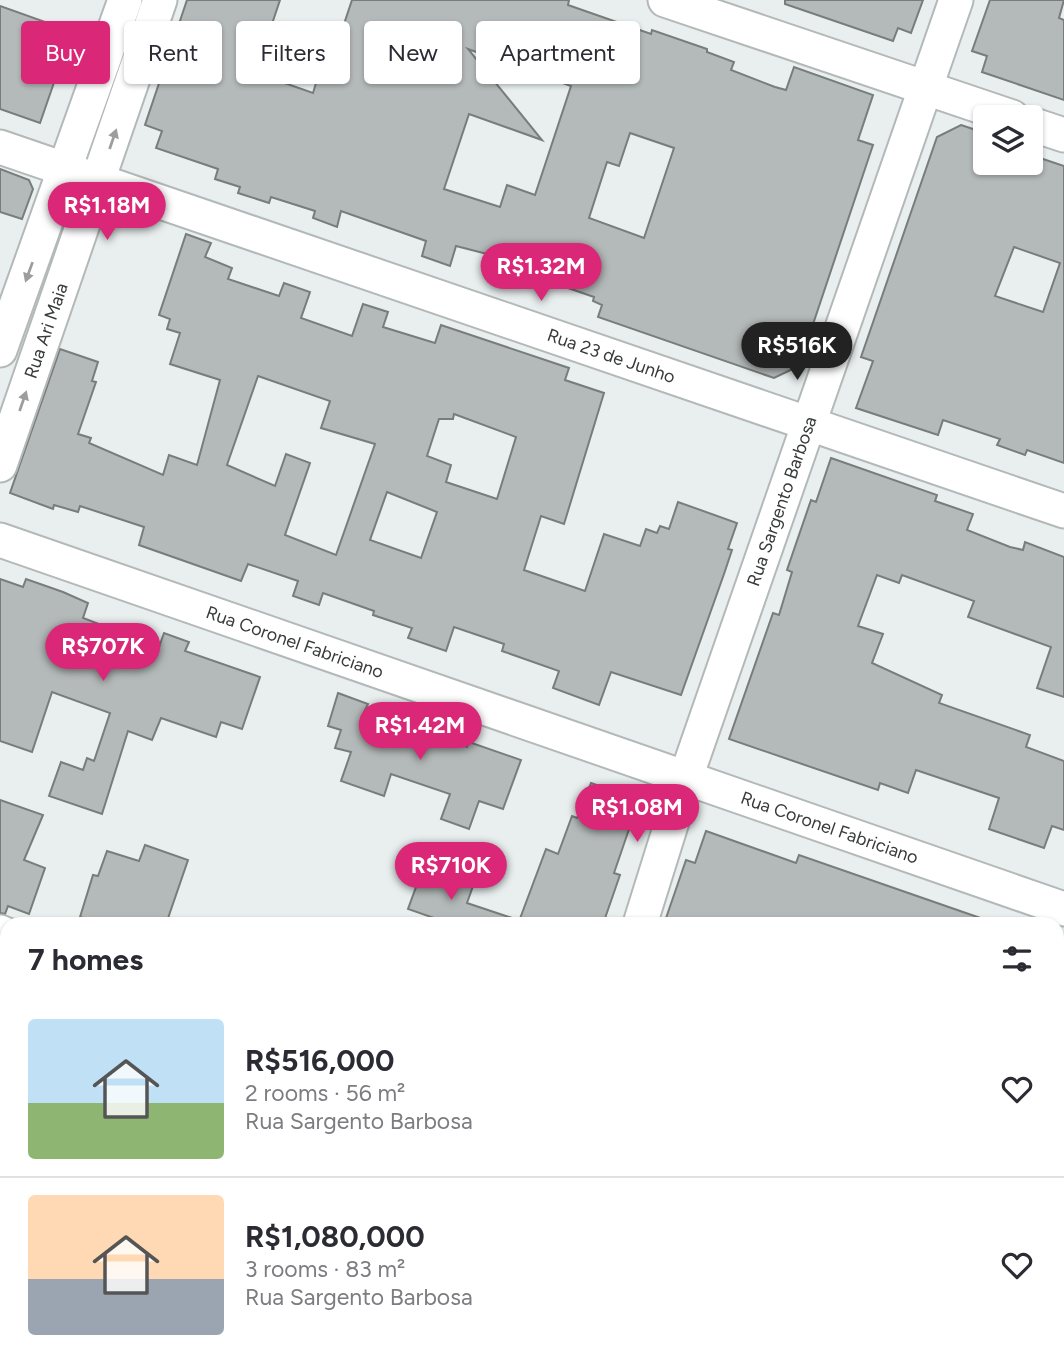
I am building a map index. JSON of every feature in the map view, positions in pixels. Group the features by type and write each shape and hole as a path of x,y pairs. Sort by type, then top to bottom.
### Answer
{"street":[{"name":"Rua Ari Maia","path":"0,350 67,170 125,0"},
{"name":"Rua Ari Maia","path":"0,465 160,0"},
{"path":"664,0 976,105"},
{"name":"Rua Sargento Barbosa","path":"642,917 685,780 812,422 956,0"},
{"path":"1043,128 1064,135"},
{"name":"Rua 23 de Junho","path":"0,147 99,183 812,422 1064,511"},
{"name":"Rua Coronel Fabriciano","path":"0,540 685,780 1064,909"}],"building":[{"path":"187,0 280,0 273,21 236,21 236,84 287,84 313,93 316,84 350,84 350,21 345,21 352,0 569,0 568,5 614,21 476,21 476,52 468,49 476,59 476,84 496,84 542,140 469,114 444,189 500,207 507,185 535,195 571,86 565,84 640,84 640,30 651,34 652,30 707,49 707,52 734,62 731,70 775,87 786,90 794,67 873,95 858,140 873,145 799,366 774,378 598,317 602,305 593,301 594,297 539,278 536,286 508,276 511,265 491,255 456,246 450,266 422,256 426,241 341,211 337,227 313,218 315,211 271,197 269,203 238,193 240,187 215,179 218,169 156,148 162,131 145,125 159,84 222,84 222,21 180,21","holes":["630,133 674,148 644,238 589,218 607,162 619,166"]},
{"path":"785,0 923,0 911,33 898,28 893,41 785,4"},
{"path":"990,0 1064,0 1059,18 1064,20 1064,100 982,72 987,56 972,51"},
{"path":"0,6 42,21 21,21 21,84 54,84 40,123 0,109"},
{"path":"961,125 973,129 973,175 1043,175 1043,159 1064,166 1064,463 1027,450 1025,455 997,445 1000,439 943,420 938,435 856,408 873,361 861,357 937,137","holes":["1014,247 1060,263 1043,312 995,296"]},
{"path":"0,169 29,180 33,189 22,219 0,212"},
{"path":"186,234 211,243 205,257 232,268 228,279 279,296 284,283 310,292 301,318 352,336 363,304 388,312 383,327 435,343 441,325 569,368 565,380 604,393 564,524 541,516 524,570 585,591 604,534 640,546 646,529 657,533 660,526 669,529 678,502 737,523 728,549 732,550 681,695 611,672 599,705 553,688 559,671 502,651 504,644 454,627 446,651 408,638 412,628 373,615 374,611 323,593 319,605 293,596 298,581 248,564 241,581 139,545 144,527 80,506 78,512 54,505 53,509 10,493 60,349 98,362 92,381 96,382 78,434 91,438 89,443 163,475 169,455 197,465 220,380 170,364 180,333 167,329 170,319 159,315","holes":["258,376 330,401 321,428 375,444 336,555 285,535 310,463 286,454 275,486 227,465","454,414 516,437 497,499 446,482 451,465 427,456 439,419 453,419","387,492 437,512 421,558 370,540"]},
{"path":"831,458 937,495 935,501 973,514 967,530 1010,547 1023,550 1025,542 1064,557 1064,697 1037,688 1051,647 968,617 974,601 902,575 899,583 877,575 858,626 883,634 872,663 942,695 939,703 1030,735 1026,747 1064,761 1064,830 1052,826 1044,848 989,829 999,798 916,770 908,793 880,783 878,790 729,739 773,613 779,615 792,572 787,570 811,500 816,502"},
{"path":"0,579 23,587 26,579 63,592 88,603 83,618 159,647 164,633 189,642 185,651 260,677 242,729 221,722 216,737 161,718 152,740 128,731 102,814 49,796 61,762 83,770 87,758 94,761 110,713 52,692 32,752 0,741"},
{"path":"338,693 368,704 364,712 391,722 390,727 450,747 452,741 467,747 469,742 521,760 503,809 479,801 469,829 441,819 450,794 391,774 384,796 341,781 351,752 335,748 341,730 328,726"},
{"path":"591,783 639,800 614,873 620,875 605,917 521,917 546,849 558,854 572,816 577,818"},
{"path":"0,800 43,815 24,860 45,868 29,914 8,906 5,914 0,913"},
{"path":"706,831 796,863 799,855 977,917 666,917 686,860 695,863"},
{"path":"145,845 188,860 168,917 80,917 93,875 98,876 107,851 139,861"},
{"path":"423,868 473,886 467,903 509,917 431,917 408,909"}]}
